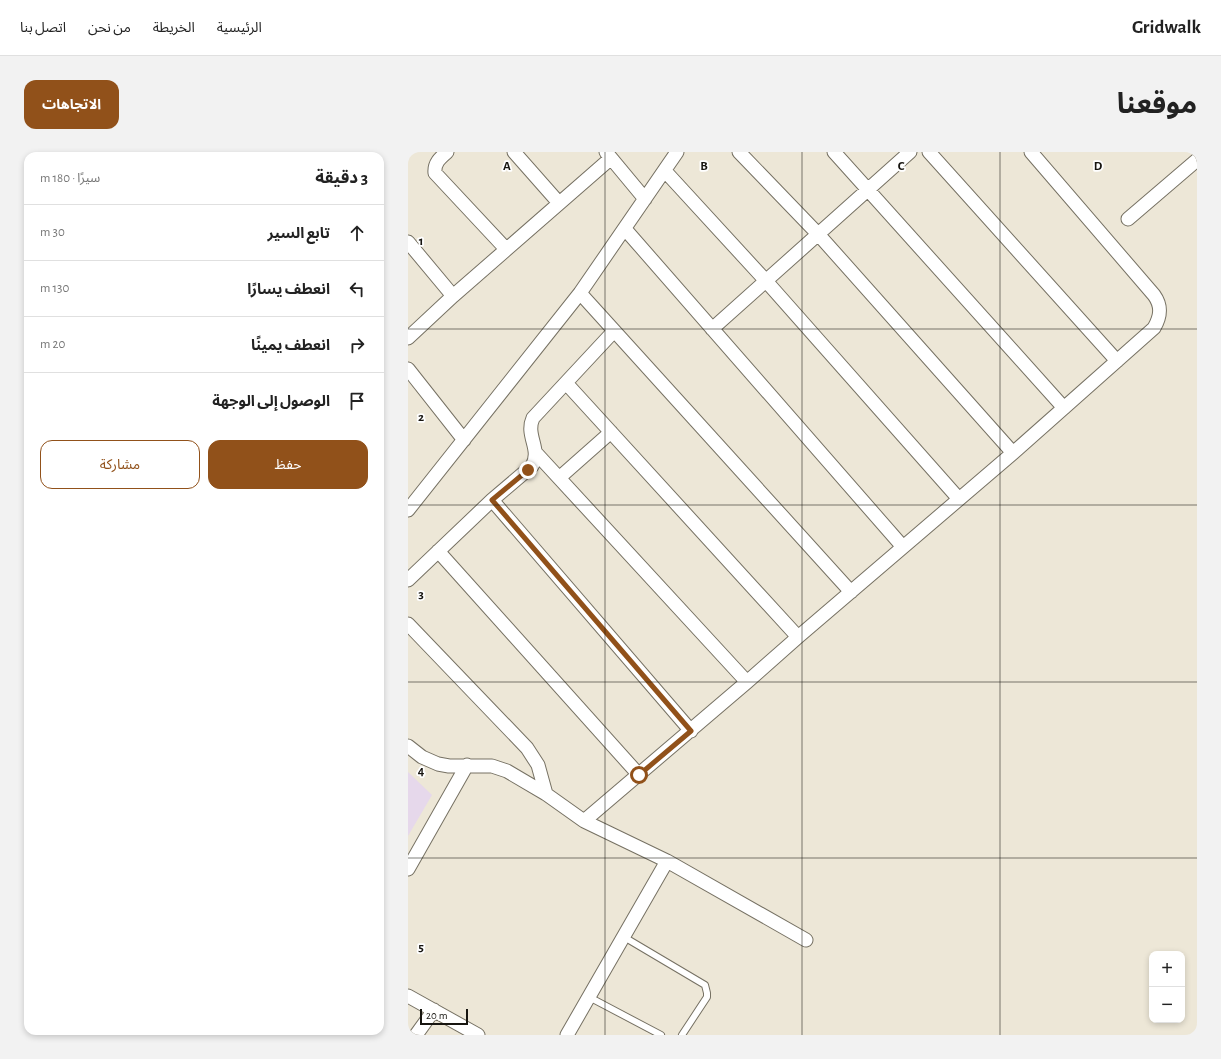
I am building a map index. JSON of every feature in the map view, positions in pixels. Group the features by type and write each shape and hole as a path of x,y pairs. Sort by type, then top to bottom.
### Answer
{"street":[{"path":"448,152 436,164 436,173 506,249"},
{"path":"514,152 559,203"},
{"path":"408,510 580,293 678,152"},
{"path":"739,152 818,234 1013,453"},
{"path":"834,152 1064,408"},
{"path":"712,329 910,152"},
{"path":"929,152 1117,361"},
{"path":"584,821 691,731 798,637 1013,453 1154,328 1160,314 1158,300 1031,152"},
{"path":"408,338 453,296 559,203 608,155 645,199"},
{"path":"1128,220 1197,160"},
{"path":"666,171 766,281 959,499"},
{"path":"625,229 903,547"},
{"path":"408,242 453,296"},
{"path":"580,293 851,592"},
{"path":"408,580 492,500 532,466 536,459 536,453 530,432 531,422 536,414 614,331"},
{"path":"408,369 464,440"},
{"path":"566,383 798,637"},
{"path":"559,478 611,432"},
{"path":"536,453 747,682"},
{"path":"492,500 691,731"},
{"path":"438,551 639,775"},
{"path":"408,624 527,748 538,765 546,794"},
{"path":"408,746 422,757 438,764 449,766 492,766 499,768 546,794 584,821 667,861 806,940"},
{"path":"408,869 467,765"},
{"path":"567,1035 667,861"},
{"path":"408,996 478,1035"},
{"path":"416,1035 434,1010"}],"lane":[{"path":"624,937 706,985 708,992 707,997 682,1035"},
{"path":"589,997 661,1035"}],"shaded area":[{"path":"408,772 432,795 408,836"}],"route":[{"path":"528,470 492,500 691,731 639,775"}]}
